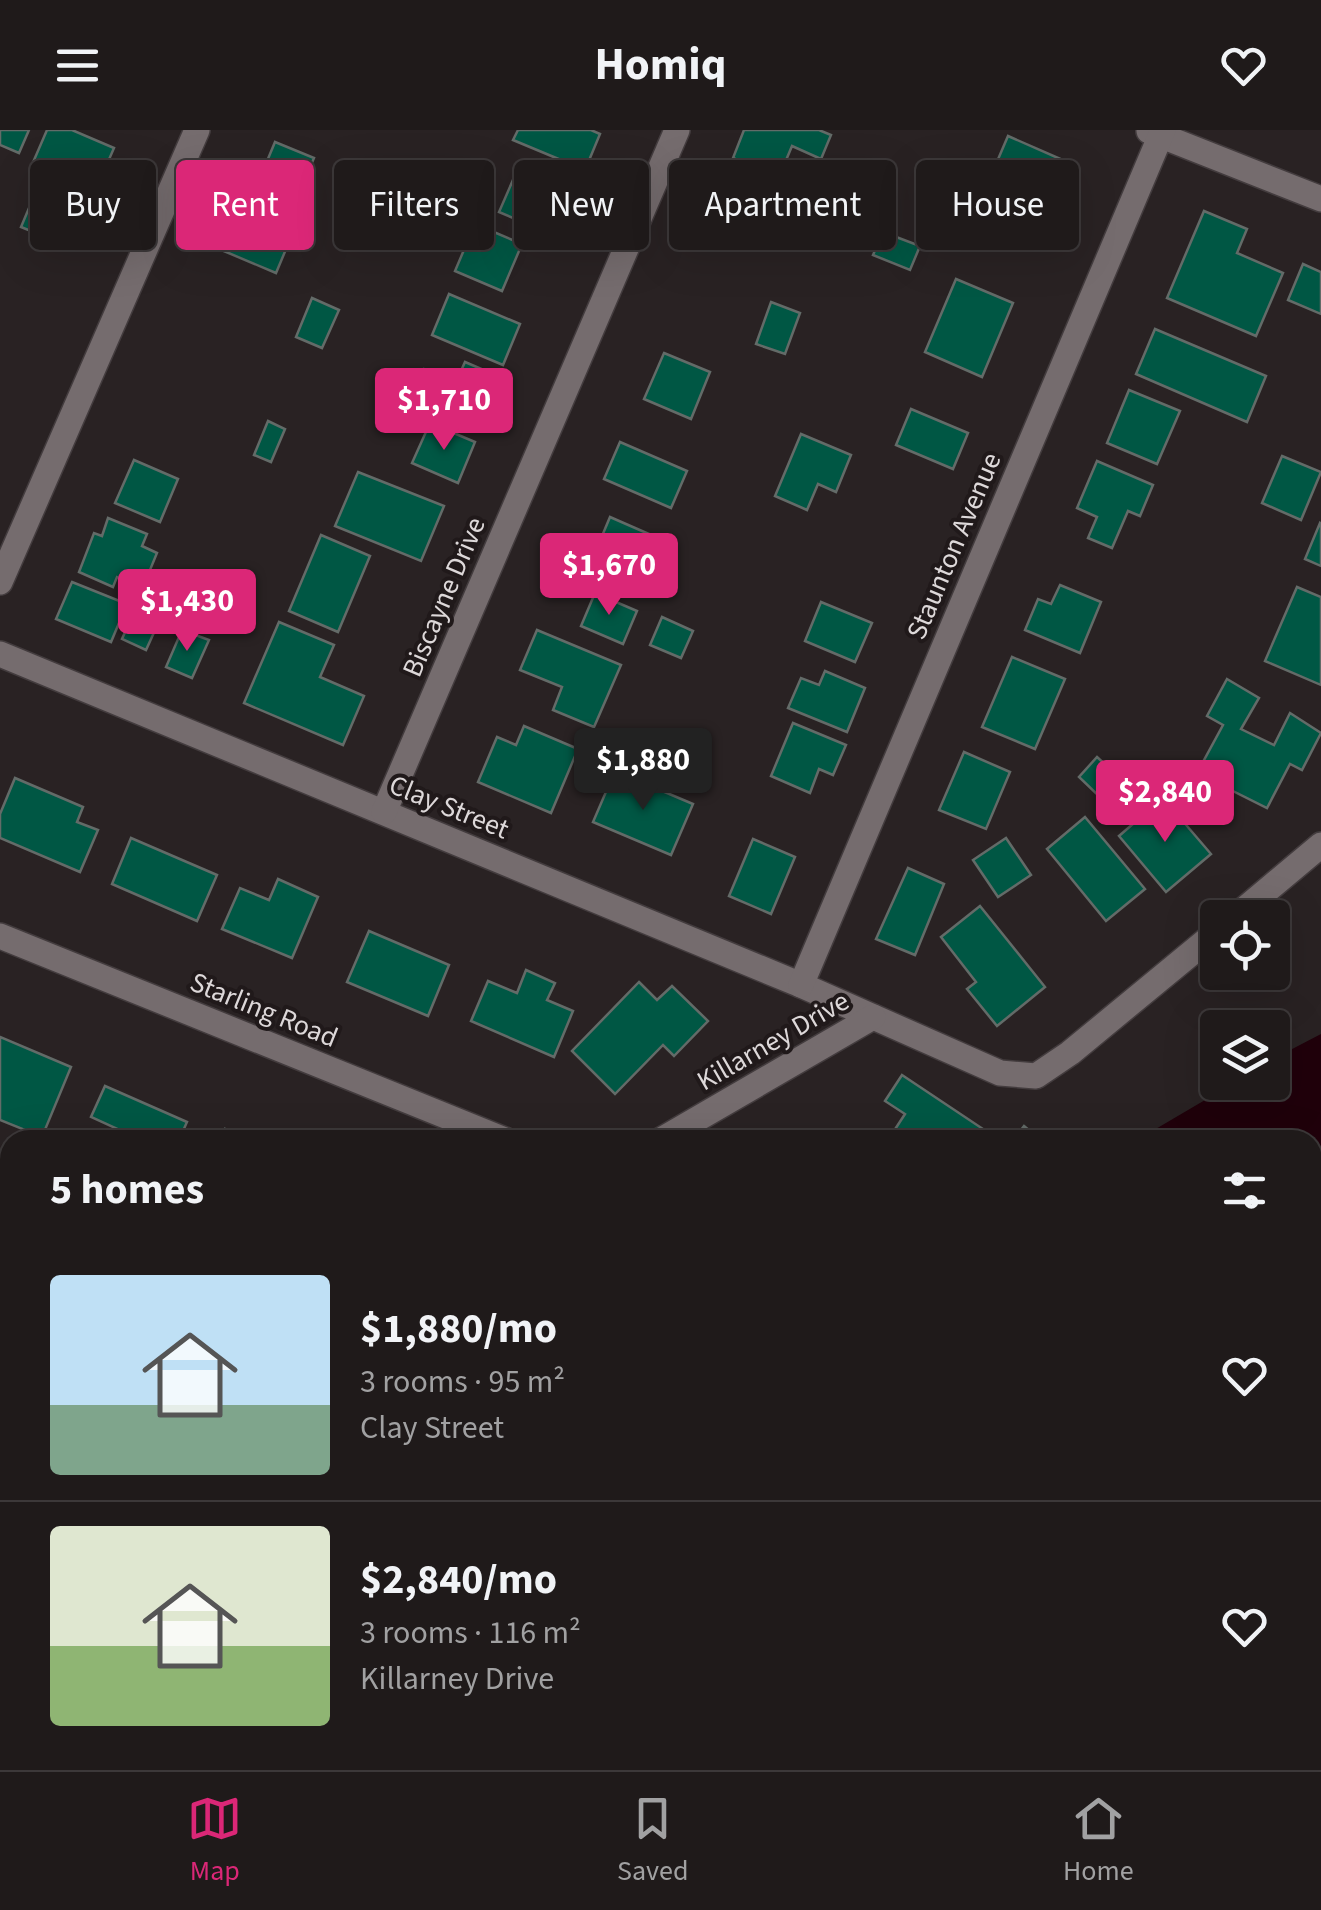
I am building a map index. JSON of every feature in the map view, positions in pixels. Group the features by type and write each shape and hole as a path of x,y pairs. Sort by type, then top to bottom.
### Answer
{"street":[{"path":"0,582 197,130"},
{"name":"Biscayne Drive","path":"384,812 678,130"},
{"path":"1157,132 1321,199"},
{"name":"Staunton Avenue","path":"800,985 1157,132"},
{"name":"Clay Street","path":"0,654 874,1017"},
{"path":"1255,900 1321,845"},
{"name":"Starling Road","path":"0,936 479,1130"},
{"name":"Killarney Drive","path":"679,1130 874,1017 1000,1073 1036,1076 1070,1053 1200,946"}],"shaded area":[{"path":"1321,1034 1321,1130 1154,1130 1205,1100 1290,1100 1290,1050"}],"building":[{"path":"0,130 29,130 19,153 0,145"},
{"path":"47,130 72,130 114,148 109,160 34,160"},
{"path":"518,130 591,130 600,134 589,160 561,160 513,140"},
{"path":"744,130 819,130 831,135 821,159 792,146 786,160 733,158"},
{"path":"1008,136 1063,160 998,160"},
{"path":"275,142 314,158 313,160 268,160"},
{"path":"514,178 514,218 499,212"},
{"path":"30,206 30,231 21,227"},
{"path":"1204,211 1247,229 1237,253 1283,273 1256,336 1167,298"},
{"path":"494,232 514,241 514,250 519,250 502,291 455,271 464,250 494,250"},
{"path":"896,237 916,244 918,250 910,270 873,255 875,250 896,250"},
{"path":"221,250 286,250 276,273"},
{"path":"1303,264 1321,272 1321,314 1288,300"},
{"path":"956,279 1013,303 982,377 925,352"},
{"path":"449,294 520,324 503,365 432,335"},
{"path":"312,298 339,310 322,348 296,337"},
{"path":"771,302 800,313 785,354 756,344"},
{"path":"1155,329 1266,376 1247,422 1136,374"},
{"path":"664,353 710,372 691,419 644,399"},
{"path":"465,362 500,377 489,402 477,397 464,428 405,403 424,369 456,382"},
{"path":"1129,390 1180,411 1157,464 1107,443"},
{"path":"911,409 968,433 953,469 896,445"},
{"path":"268,421 285,429 271,462 254,455"},
{"path":"430,423 475,442 458,483 412,463"},
{"path":"801,434 851,455 836,492 818,484 807,510 775,496"},
{"path":"620,442 687,471 671,508 604,479"},
{"path":"1282,456 1321,472 1301,520 1262,503"},
{"path":"134,460 178,479 160,522 115,503"},
{"path":"1097,461 1153,485 1140,516 1128,511 1112,548 1088,538 1097,517 1077,508"},
{"path":"358,472 444,506 421,561 335,526"},
{"path":"610,517 658,538 645,569 597,548"},
{"path":"108,518 147,534 142,546 157,553 143,587 117,577 113,587 79,572 94,533 102,536"},
{"path":"1321,524 1321,566 1305,559"},
{"path":"321,535 370,556 338,632 289,611"},
{"path":"72,582 127,604 111,642 56,619"},
{"path":"1060,585 1101,602 1080,653 1025,630 1038,599 1051,604"},
{"path":"1297,587 1321,597 1321,685 1265,661"},
{"path":"595,593 637,611 623,644 581,626"},
{"path":"821,602 872,623 855,662 805,641"},
{"path":"137,606 161,617 146,650 122,639"},
{"path":"662,617 693,631 681,658 650,645"},
{"path":"279,622 334,645 320,677 364,696 343,745 244,703"},
{"path":"182,630 209,640 192,678 166,667"},
{"path":"537,630 621,665 594,727 553,710 562,687 520,670"},
{"path":"1012,657 1065,679 1035,749 982,727"},
{"path":"825,671 865,688 847,732 788,708 801,678 819,685"},
{"path":"1227,679 1259,698 1241,729 1274,745 1290,713 1321,733 1302,770 1290,764 1267,808 1197,773 1223,725 1207,716"},
{"path":"793,723 846,745 833,775 819,769 810,793 771,776"},
{"path":"524,726 578,749 551,813 478,782 497,737 516,745"},
{"path":"964,752 1010,772 986,829 939,810"},
{"path":"1097,757 1121,779 1103,800 1079,777"},
{"path":"615,771 693,804 671,855 593,822"},
{"path":"15,778 83,807 77,822 98,830 80,872 0,838 0,814"},
{"path":"1163,798 1211,854 1166,892 1119,836"},
{"path":"1085,817 1145,889 1106,921 1047,849"},
{"path":"131,838 217,875 197,921 112,884"},
{"path":"1006,838 1031,875 998,897 973,860"},
{"path":"753,839 795,857 771,914 729,896"},
{"path":"908,868 944,884 915,955 876,939"},
{"path":"278,879 318,897 292,958 222,929 240,888 269,900"},
{"path":"980,906 1045,987 997,1026 967,989 976,982 941,937"},
{"path":"369,931 449,965 428,1016 347,982"},
{"path":"526,970 555,983 547,1000 573,1011 554,1057 471,1021 488,981 517,993"},
{"path":"639,982 657,1000 672,986 708,1021 674,1056 663,1045 615,1094 572,1051"},
{"path":"0,1037 71,1067 45,1130 25,1130 0,1120"},
{"path":"902,1075 984,1130 895,1130 905,1114 885,1101"},
{"path":"105,1086 187,1122 183,1130 120,1130 91,1117"}]}
